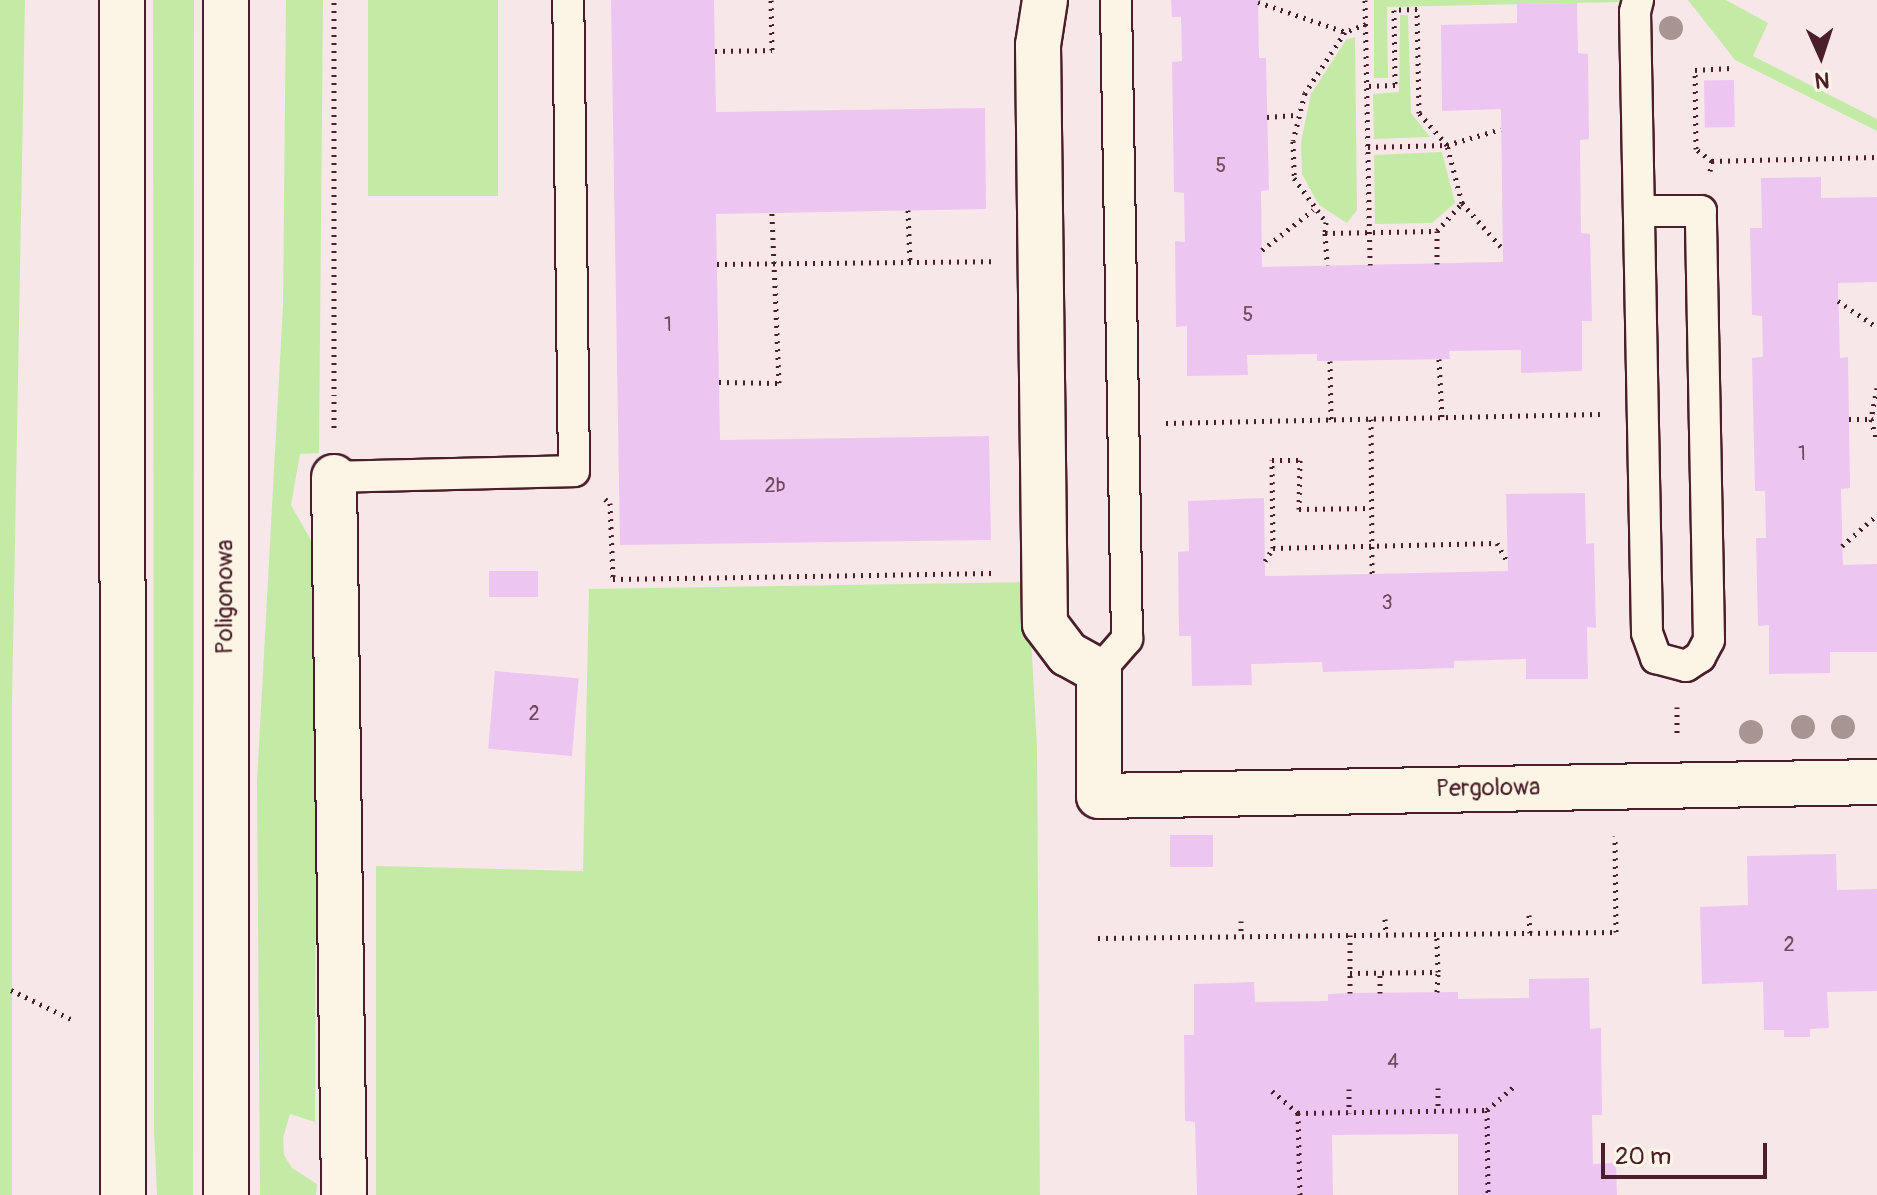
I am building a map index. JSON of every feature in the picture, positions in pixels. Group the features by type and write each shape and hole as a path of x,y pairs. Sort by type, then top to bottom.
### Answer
{"main road":[{"path":"122,0 123,1195"},
{"name":"Poligonowa","path":"226,0 226,1195"},
{"path":"1045,0 1038,45 1045,624 1054,641 1099,671"},
{"path":"334,477 344,1195"},
{"name":"Pergolowa","path":"1099,671 1099,796 1877,782"}],"lane":[{"path":"334,477 574,471 568,0"},
{"path":"1099,671 1127,639 1116,0"},
{"path":"1638,0 1640,211 1647,633 1656,658 1686,666 1700,657 1709,640 1701,211 1640,211"}],"path":[{"path":"334,0 334,477"},
{"path":"715,51 772,50 771,0"},
{"path":"1365,0 1370,265"},
{"path":"1258,2 1345,32"},
{"path":"1366,86 1395,85 1394,10 1417,9 1419,113 1447,145 1462,203 1503,249"},
{"path":"1327,265 1326,222 1313,210 1294,178 1293,141 1305,93 1345,32 1366,24"},
{"path":"1731,68 1695,70 1696,149 1712,161 1877,157"},
{"path":"1267,117 1299,115"},
{"path":"1368,147 1447,145 1501,129"},
{"path":"1701,211 1712,161"},
{"path":"1437,264 1437,231 1462,203"},
{"path":"908,210 910,261"},
{"path":"1262,250 1313,210"},
{"path":"719,382 779,383 772,213"},
{"path":"1325,233 1437,231"},
{"path":"717,264 1001,261"},
{"path":"1838,301 1877,327"},
{"path":"1439,359 1442,418"},
{"path":"1330,361 1331,420"},
{"path":"1877,388 1874,420 1877,441"},
{"path":"1125,424 1644,414"},
{"path":"1371,419 1372,574"},
{"path":"1849,419 1874,420"},
{"path":"1265,561 1273,548 1272,460 1300,460 1299,509 1371,508"},
{"path":"574,471 610,503 613,579 1044,569"},
{"path":"1842,546 1877,515"},
{"path":"1273,548 1497,543 1507,561"},
{"path":"1098,938 1616,932 1615,833"},
{"path":"1529,915 1530,933"},
{"path":"1385,919 1386,934"},
{"path":"1241,921 1241,936"},
{"path":"1350,935 1350,993"},
{"path":"1437,935 1437,992"},
{"path":"1380,972 1380,993"},
{"path":"1350,973 1438,972"},
{"path":"11,990 71,1019"},
{"path":"1272,1091 1298,1113 1349,1113 1487,1110 1515,1086"},
{"path":"1438,1088 1438,1111"},
{"path":"1349,1089 1349,1113"},
{"path":"1487,1110 1488,1195"},
{"path":"1298,1113 1300,1195"}],"green space":[{"path":"0,0 25,0 12,705 12,1195 0,1195"},
{"path":"153,0 194,0 193,1195 157,1195 154,1131"},
{"path":"286,0 323,0 319,453 300,454 291,505 317,551 315,1122 290,1114 283,1138 284,1155 292,1168 317,1184 316,1195 260,1195 257,781 283,305"},
{"path":"368,0 498,0 498,196 368,196"},
{"path":"1374,0 1621,2 1387,7 1388,78 1374,78"},
{"path":"1688,0 1726,0 1768,23 1753,56 1877,119 1877,131 1735,60"},
{"path":"1400,15 1408,15 1411,113 1430,137 1374,139 1373,94 1399,92"},
{"path":"1355,37 1357,210 1347,223 1319,205 1302,174 1301,142 1311,94 1346,40"},
{"path":"1442,152 1455,203 1432,223 1375,224 1374,155"},
{"path":"1028,582 1037,747 1040,1195 376,1195 376,866 583,871 589,589"}],"building":[{"path":"611,0 714,0 716,112 985,108 986,209 716,214 720,440 989,436 991,540 620,545"},
{"path":"1171,0 1258,0 1259,58 1266,58 1269,190 1261,191 1262,267 1503,262 1501,109 1442,111 1441,25 1517,23 1517,4 1577,3 1578,53 1588,54 1589,139 1580,140 1581,233 1590,234 1592,321 1582,321 1582,371 1521,373 1521,350 1449,351 1450,359 1317,361 1317,354 1247,355 1248,375 1187,376 1187,326 1176,327 1175,241 1185,242 1184,193 1174,192 1172,62 1182,61 1181,17 1172,17"},
{"path":"1734,80 1735,127 1705,128 1704,81"},
{"path":"1821,177 1821,198 1877,197 1877,282 1838,283 1840,358 1848,357 1850,488 1841,489 1843,565 1877,564 1877,652 1830,652 1830,673 1769,674 1769,625 1758,626 1756,538 1766,538 1765,491 1755,491 1752,358 1763,357 1762,316 1752,315 1750,228 1762,228 1761,178"},
{"path":"1585,493 1586,544 1594,543 1596,628 1587,627 1588,679 1526,679 1526,659 1454,661 1454,668 1323,672 1322,662 1251,664 1252,685 1192,686 1191,636 1179,636 1178,552 1189,551 1188,501 1264,498 1265,576 1372,574 1508,571 1506,494"},
{"path":"489,571 538,571 538,597 489,597"},
{"path":"495,671 579,678 572,756 488,749"},
{"path":"1170,835 1213,835 1213,867 1170,867"},
{"path":"1836,854 1837,890 1877,889 1877,991 1827,992 1829,1028 1810,1029 1810,1037 1784,1037 1784,1030 1764,1030 1763,982 1702,984 1700,907 1748,905 1747,856"},
{"path":"1589,978 1590,1029 1601,1028 1602,1115 1592,1115 1593,1164 1616,1163 1617,1195 1458,1195 1458,1134 1332,1135 1333,1195 1197,1195 1195,1122 1185,1121 1184,1035 1194,1035 1194,984 1254,982 1255,1002 1328,1001 1328,994 1350,993 1458,992 1458,999 1529,998 1529,979"}]}
